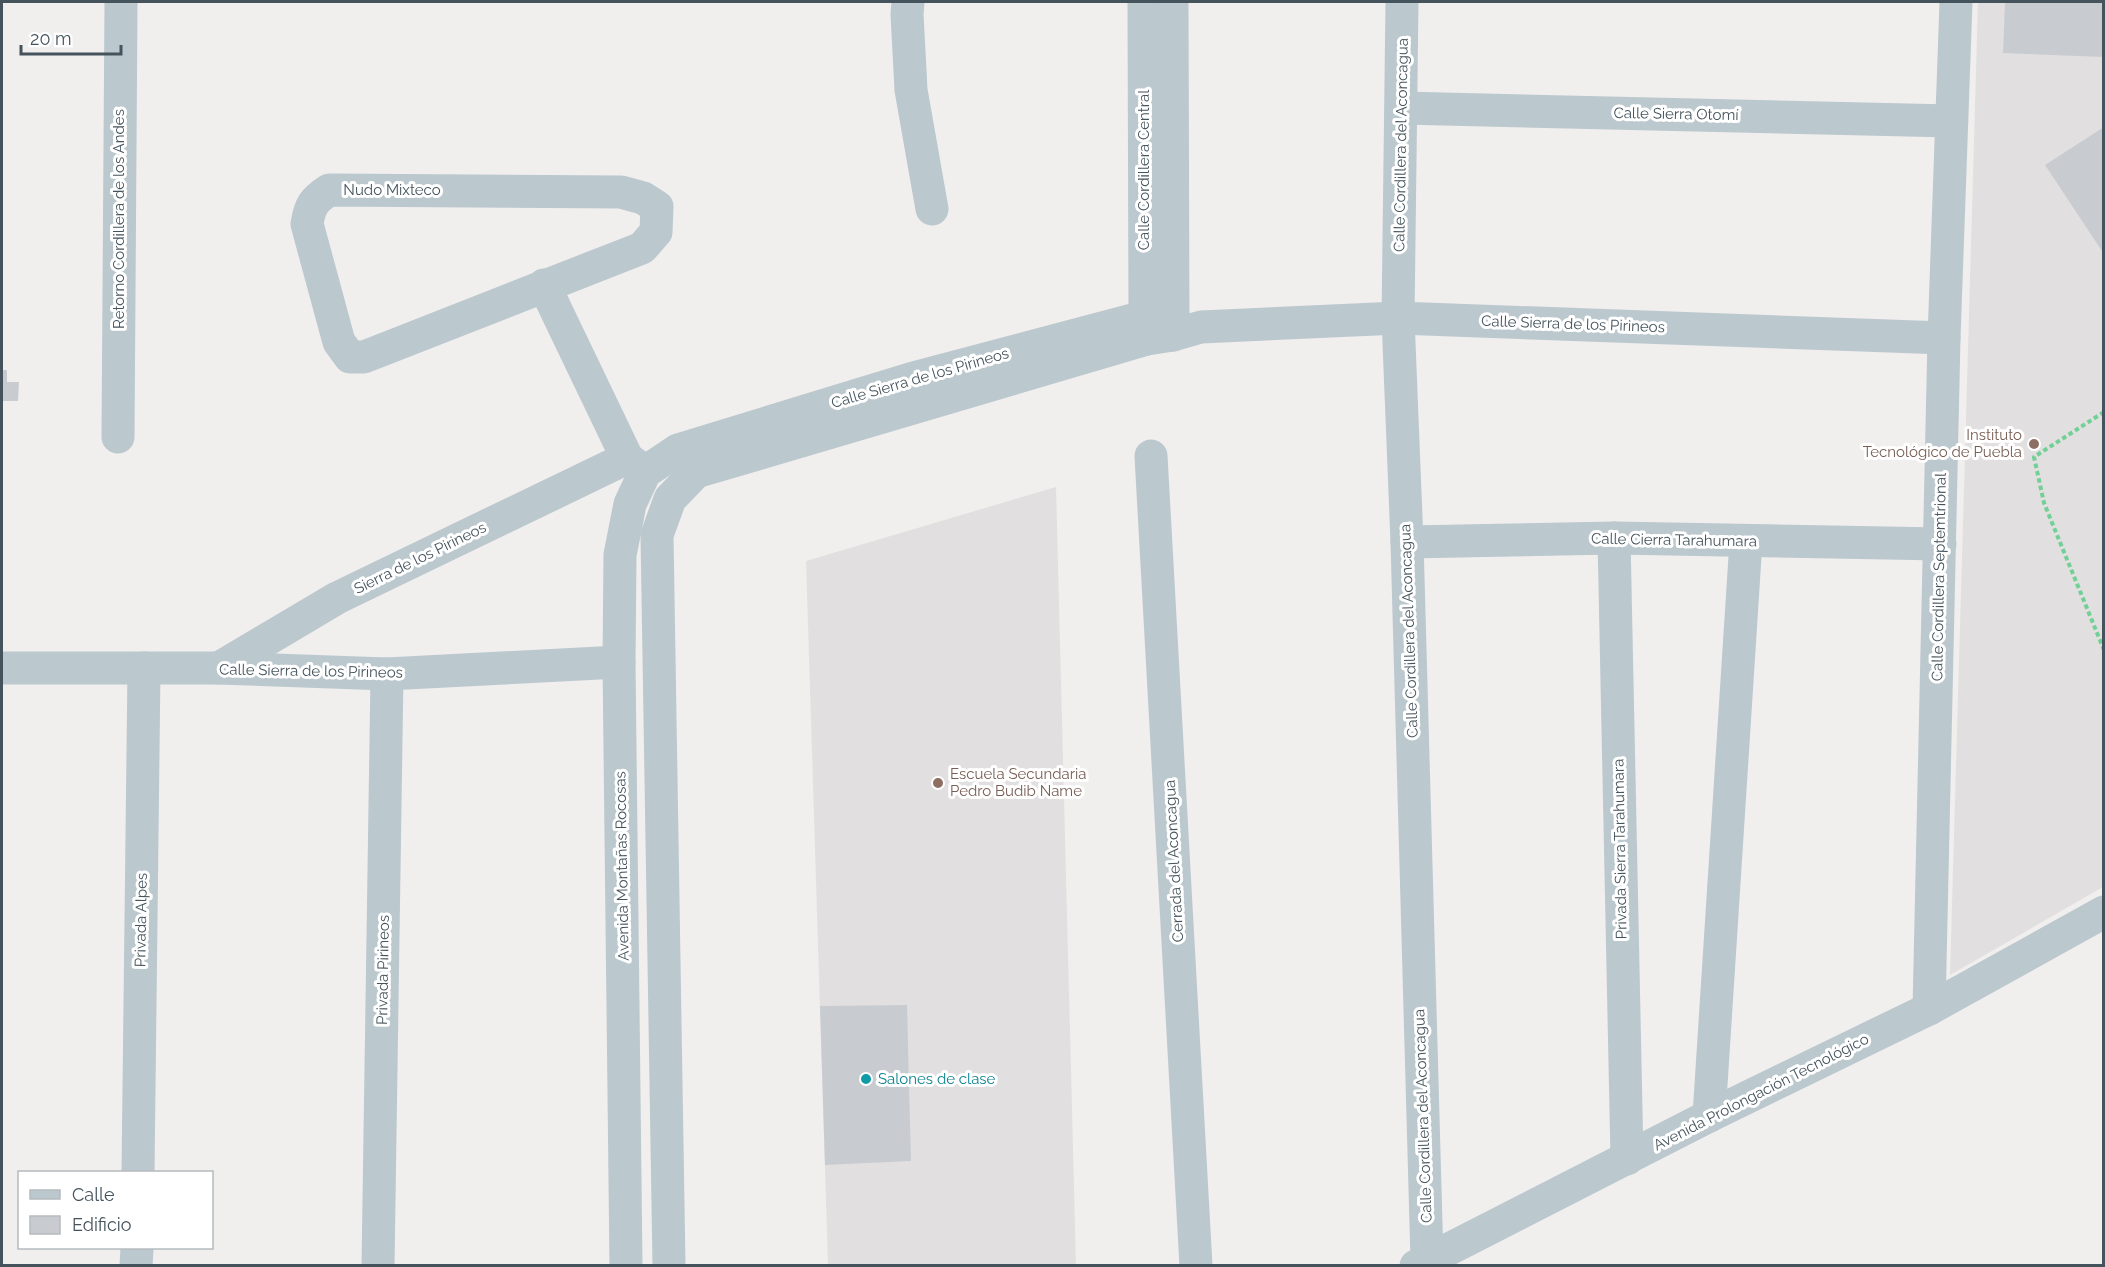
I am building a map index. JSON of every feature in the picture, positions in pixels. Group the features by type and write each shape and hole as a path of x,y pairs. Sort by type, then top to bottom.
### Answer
{"street":[{"name":"Retorno Cordillera de los Andes","path":"118,437 121,2"},
{"path":"908,2 911,90 932,209"},
{"name":"Calle Cordillera Central","path":"1144,2 1168,326"},
{"name":"Calle Cordillera Central","path":"1168,326 1172,2"},
{"name":"Calle Cordillera del Aconcagua","path":"1402,2 1398,318 1407,542 1421,1263"},
{"name":"Calle Cordillera Septemtrional","path":"1929,1009 1944,338 1956,2"},
{"name":"Calle Sierra Otomí","path":"1402,108 1951,121"},
{"name":"Nudo Mixteco","path":"329,190 621,192 643,198 657,207 656,232 642,248 544,285 364,357 350,357 339,342 336,332 307,224 309,211 316,199 329,190"},
{"path":"544,285 636,465 670,499 657,535 669,1266"},
{"name":"Calle Sierra de los Pirineos","path":"636,465 910,379 1168,326 1398,318 1944,338"},
{"name":"Calle Sierra de los Pirineos","path":"670,499 696,472 1168,326"},
{"name":"Cerrada del Aconcagua","path":"1151,456 1196,1266"},
{"name":"Avenida Montañas Rocosas","path":"626,1266 619,662 620,555 636,465"},
{"name":"Sierra de los Pirineos","path":"219,668 337,598 636,465"},
{"name":"Calle Cierra Tarahumara","path":"1407,542 1614,538 1940,544"},
{"name":"Privada Sierra Tarahumara","path":"1614,538 1627,1159"},
{"path":"1709,1116 1746,541"},
{"name":"Calle Sierra de los Pirineos","path":"2,668 219,668 387,674 619,662"},
{"name":"Privada Alpes","path":"138,1171 144,668"},
{"name":"Privada Pirineos","path":"378,1266 387,674"},
{"name":"Avenida Prolongación Tecnológico","path":"1421,1263 1709,1116 1929,1009 2103,912"},
{"path":"136,1266 137,1249"}],"path":[{"path":"2103,412 2034,457 2044,503 2103,650"}],"shaded area":[{"name":"Instituto Tecnológico de Puebla","path":"1978,2 2103,2 2103,887 1950,975"},
{"name":"Escuela Secundaria Pedro Budib Name","path":"1056,487 1076,1265 828,1265 806,561"}],"building":[{"path":"2005,2 2104,2 2104,57 2003,53"},
{"path":"2104,127 2104,254 2045,165"},
{"path":"2,370 7,370 7,382 19,382 18,401 2,401"},
{"name":"Salones de clase","path":"907,1005 911,1161 825,1165 820,1006"}],"place":[{"name":"Instituto Tecnológico de Puebla","path":"2034,444"},
{"name":"Escuela Secundaria Pedro Budib Name","path":"938,783"},
{"name":"Salones de clase","path":"866,1079"}]}
